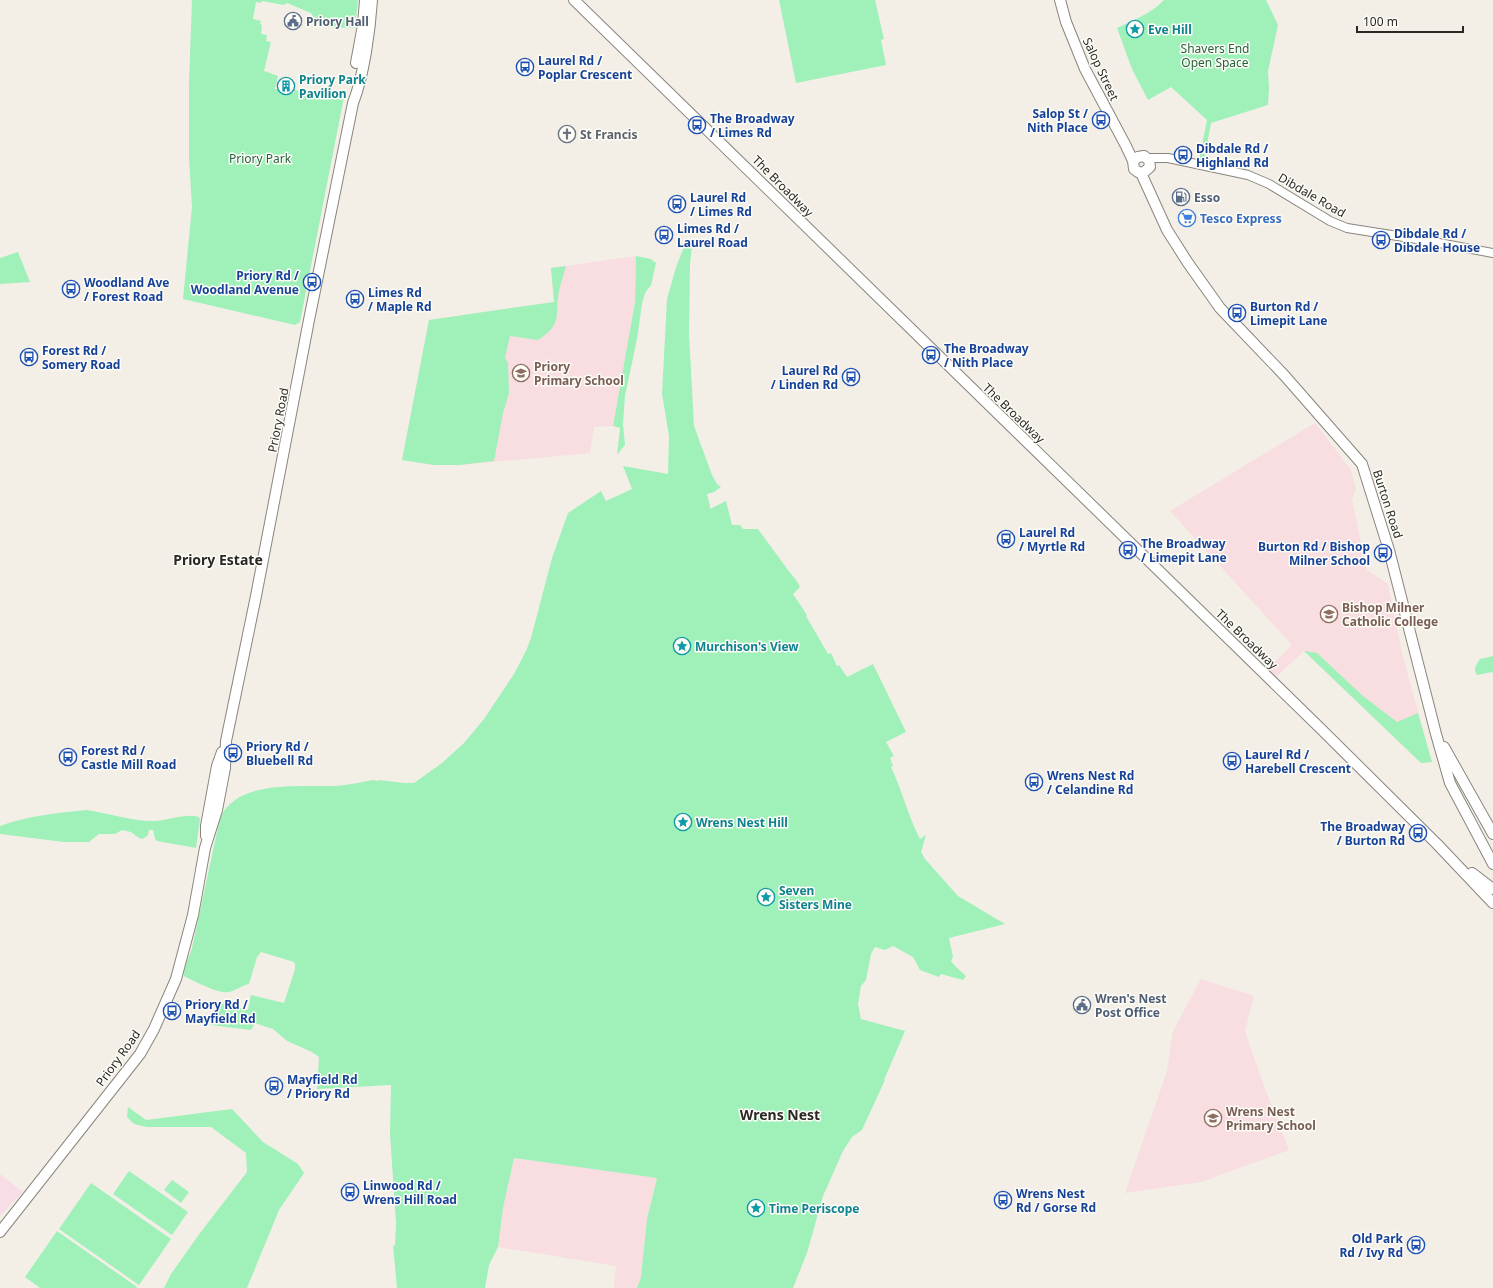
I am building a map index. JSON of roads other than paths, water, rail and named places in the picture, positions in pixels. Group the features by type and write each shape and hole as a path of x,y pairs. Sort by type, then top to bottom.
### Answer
{"main road":[{"name":"Priory Road","path":"353,103 352,89 363,25 365,0"},
{"name":"Priory Road","path":"0,1232 140,1054 154,1029 176,979 192,915 205,848 217,810 224,768 226,741 256,596 310,313 353,103 358,92 370,28 372,0"},
{"name":"The Broadway","path":"574,0 1437,844 1493,903"},
{"name":"Salop Street","path":"1060,0 1066,22 1085,69 1126,146 1142,164 1145,184"},
{"name":"Burton Road","path":"1145,184 1167,230 1220,308 1284,375 1362,464 1389,550 1450,783 1493,864"},
{"name":"Burton Road","path":"1436,734 1491,830"},
{"path":"1491,830 1482,832 1493,856"},
{"name":"The Broadway","path":"1437,844 1493,889"}],"street":[{"name":"Dibdale Road","path":"1142,164 1168,158 1248,175 1269,184 1330,221 1347,228 1493,253"}],"place":[{"name":"Priory Hall","path":"293,21"},
{"name":"Eve Hill","path":"1135,29"},
{"name":"Laurel Rd / Poplar Crescent","path":"525,67"},
{"name":"Priory Park Pavilion","path":"286,86"},
{"name":"Salop St / Nith Place","path":"1101,120"},
{"name":"The Broadway / Limes Rd","path":"697,125"},
{"name":"St Francis","path":"567,134"},
{"name":"Dibdale Rd / Highland Rd","path":"1183,155"},
{"name":"Esso","path":"1181,197"},
{"name":"Laurel Rd / Limes Rd","path":"677,204"},
{"name":"Tesco Express","path":"1187,218"},
{"name":"Limes Rd / Laurel Road","path":"664,235"},
{"name":"Dibdale Rd / Dibdale House","path":"1381,240"},
{"name":"Priory Rd / Woodland Avenue","path":"312,282"},
{"name":"Woodland Ave / Forest Road","path":"71,289"},
{"name":"Limes Rd / Maple Rd","path":"355,299"},
{"name":"Burton Rd / Limepit Lane","path":"1237,313"},
{"name":"The Broadway / Nith Place","path":"931,355"},
{"name":"Forest Rd / Somery Road","path":"29,357"},
{"name":"Priory Primary School","path":"521,373"},
{"name":"Laurel Rd / Linden Rd","path":"851,377"},
{"name":"Laurel Rd / Myrtle Rd","path":"1006,539"},
{"name":"The Broadway / Limepit Lane","path":"1128,550"},
{"name":"Burton Rd / Bishop Milner School","path":"1383,553"},
{"name":"Bishop Milner Catholic College","path":"1329,614"},
{"name":"Murchison's View","path":"682,646"},
{"name":"Priory Rd / Bluebell Rd","path":"233,753"},
{"name":"Forest Rd / Castle Mill Road","path":"68,757"},
{"name":"Laurel Rd / Harebell Crescent","path":"1232,761"},
{"name":"Wrens Nest Rd / Celandine Rd","path":"1034,782"},
{"name":"Wrens Nest Hill","path":"683,822"},
{"name":"The Broadway / Burton Rd","path":"1418,833"},
{"name":"Seven Sisters Mine","path":"766,897"},
{"name":"Wren's Nest Post Office","path":"1082,1005"},
{"name":"Priory Rd / Mayfield Rd","path":"172,1011"},
{"name":"Mayfield Rd / Priory Rd","path":"274,1086"},
{"name":"Wrens Nest Primary School","path":"1213,1118"},
{"name":"Linwood Rd / Wrens Hill Road","path":"350,1192"},
{"name":"Wrens Nest Rd / Gorse Rd","path":"1003,1200"},
{"name":"Time Periscope","path":"756,1208"},
{"name":"Old Park Rd / Ivy Rd","path":"1416,1245"}],"district":[{"name":"Priory Estate","path":"218,559"},
{"name":"Wrens Nest","path":"780,1114"}],"park label":[{"name":"Shavers End Open Space","path":"1215,55"},
{"name":"Priory Park","path":"260,158"}]}
